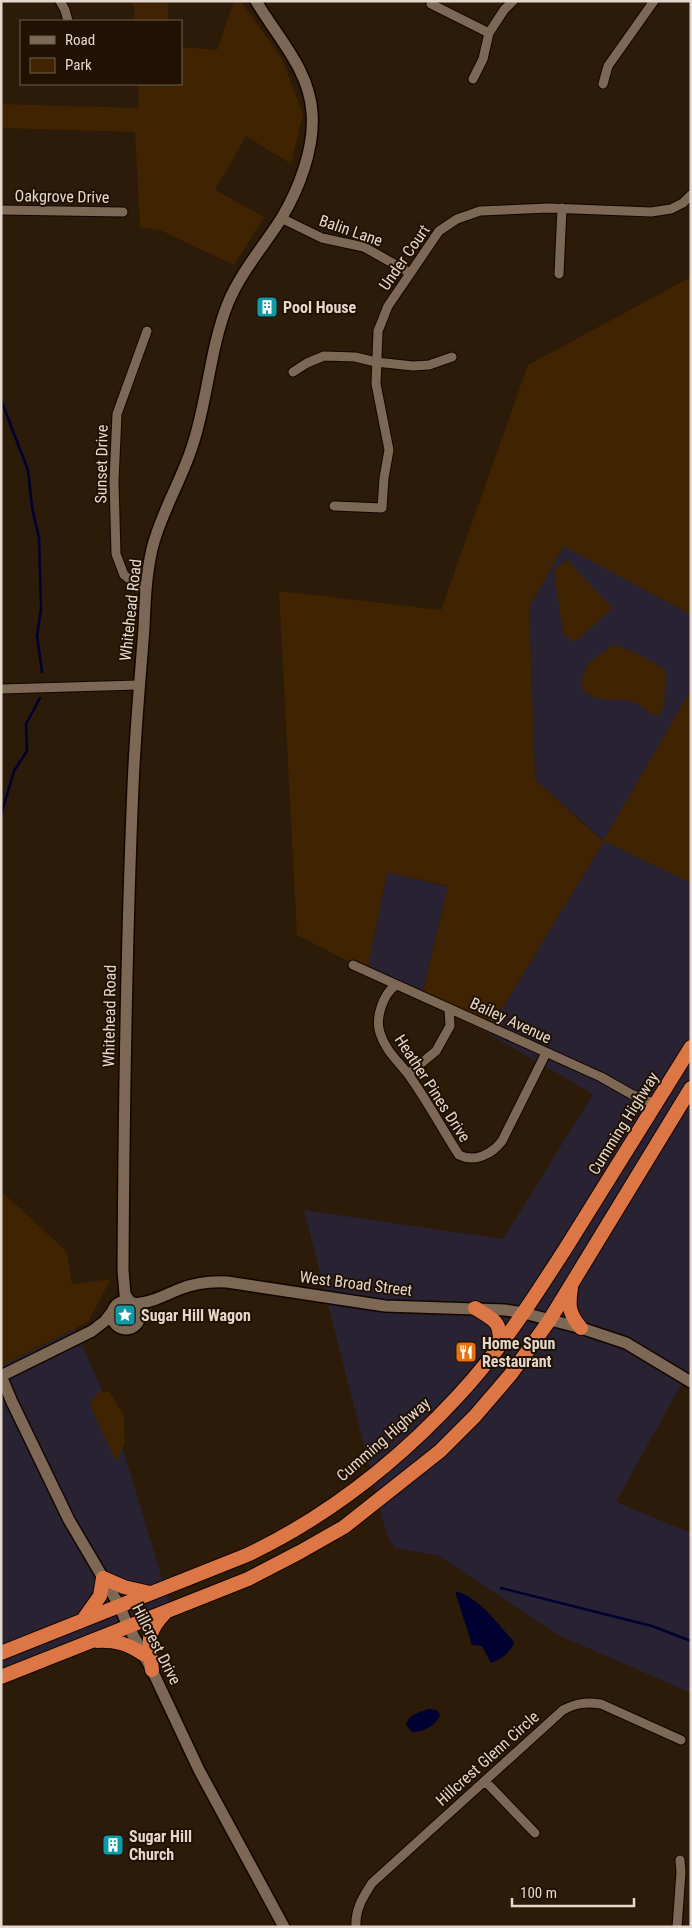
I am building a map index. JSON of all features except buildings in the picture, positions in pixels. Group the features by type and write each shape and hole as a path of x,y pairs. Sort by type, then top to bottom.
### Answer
{"highway":[{"name":"Cumming Highway","path":"1,1653 248,1555 280,1540 317,1517 379,1470 416,1438 458,1396 524,1313 691,1047"},
{"path":"1,1677 248,1579 344,1527 440,1451 475,1416 511,1374 549,1321 691,1088"},
{"path":"571,1284 569,1296 571,1316 581,1328"},
{"path":"475,1308 499,1326 501,1332 499,1345"},
{"path":"84,1619 100,1596 103,1578 124,1587 151,1593"},
{"path":"152,1670 151,1629 166,1612"},
{"path":"92,1641 112,1640 126,1644 143,1654"}],"street":[{"path":"60,1 68,20"},
{"name":"Whitehead Road","path":"132,1303 125,1294 123,1270 126,932 138,685 145,589 153,546 161,520 193,447 202,413 208,374 220,326 228,304 242,275 281,218 299,181 309,150 312,117 311,102 304,78 256,1"},
{"path":"474,80 483,59 489,32 504,10 513,1"},
{"path":"603,84 608,66 654,1"},
{"path":"431,4 489,32"},
{"name":"Under Court","path":"334,506 382,508 384,478 389,450 376,384 378,331 388,306 439,231 457,219 487,210 562,208 651,212 671,209 683,203 691,195"},
{"path":"559,274 562,208"},
{"name":"Oakgrove Drive","path":"1,210 123,212"},
{"name":"Balin Lane","path":"281,218 322,238 364,247 410,273"},
{"name":"Sunset Drive","path":"145,589 124,575 116,554 114,481 117,414 147,332"},
{"path":"293,372 307,363 324,356 355,357 376,362 412,366 430,365 452,357"},
{"path":"1,690 138,685"},
{"name":"Bailey Avenue","path":"353,965 601,1077 631,1094 655,1104"},
{"name":"Heather Pines Drive","path":"396,985 388,990 381,1010 380,1034 391,1056 408,1074 458,1155 467,1159 493,1152 502,1141 546,1053"},
{"path":"408,1074 436,1051 450,1026 449,1008"},
{"name":"Whitehead Road","path":"115,1308 123,1270"},
{"name":"West Broad Street","path":"132,1303 161,1298 191,1286 221,1282 385,1306 475,1308 524,1313 626,1342 691,1382"},
{"name":"West Broad Street","path":"139,1319 146,1310 161,1298"},
{"path":"1,1376 92,1331 106,1322 121,1302 132,1303 139,1310 137,1323 130,1328 92,1331"},
{"path":"115,1308 114,1322 120,1328"},
{"name":"Hillcrest Drive","path":"1,1376 66,1515 119,1605 199,1770 284,1927"},
{"name":"Hillcrest Glenn Circle","path":"356,1927 359,1905 372,1883 563,1710 574,1704 601,1704 681,1740"},
{"path":"485,1781 535,1833"},
{"path":"676,1927 681,1872 680,1860"}],"shaded area":[{"path":"564,545 691,615 691,690 604,841 535,780 529,606"},
{"path":"604,841 691,883 691,1367 616,1502 691,1533 691,1693 558,1635 439,1556 395,1548 387,1536 304,1210 503,1239 593,1094 487,1033"},
{"path":"387,872 448,887 421,999 367,971"},
{"path":"75,1329 112,1413 171,1608 1,1669 1,1366"},
{"path":"455,1591 464,1594 480,1605 514,1642 508,1652 502,1657 491,1663 482,1646 472,1645"},
{"path":"429,1709 437,1710 440,1715 438,1719 429,1728 412,1732 406,1725 409,1718"}],"green space":[{"path":"130,1 168,1 168,20 135,20 134,6"},
{"path":"234,1 241,1 282,59 303,114 291,164 246,136 215,190 264,217 234,265 162,231 140,227 135,132 1,128 1,104 139,108 138,85 182,85 182,47 217,50"},
{"path":"691,277 691,615 564,546 529,606 535,780 603,841 691,690 691,883 604,841 487,1033 421,999 448,886 387,872 367,971 297,935 279,591 441,610 528,365"},
{"path":"567,560 612,608 575,642 563,634 554,570"},
{"path":"615,645 638,654 666,670 664,705 658,716 634,702 596,698 583,691 582,682 586,668 595,658"},
{"path":"1,1191 67,1252 72,1284 111,1279 88,1322 1,1366"},
{"path":"109,1391 124,1416 125,1444 116,1461 90,1405 97,1393"}],"waterway":[{"path":"1,400 28,470 32,507 39,538 41,609 37,636 42,672"},
{"path":"1,815 14,771 27,751 26,724 40,698"},
{"path":"501,1588 652,1626 691,1641"}],"place":[{"name":"Pool House","path":"267,307"},
{"name":"Sugar Hill Wagon","path":"125,1315"},
{"name":"Home Spun Restaurant","path":"466,1352"},
{"name":"Sugar Hill Church","path":"113,1845"}]}
